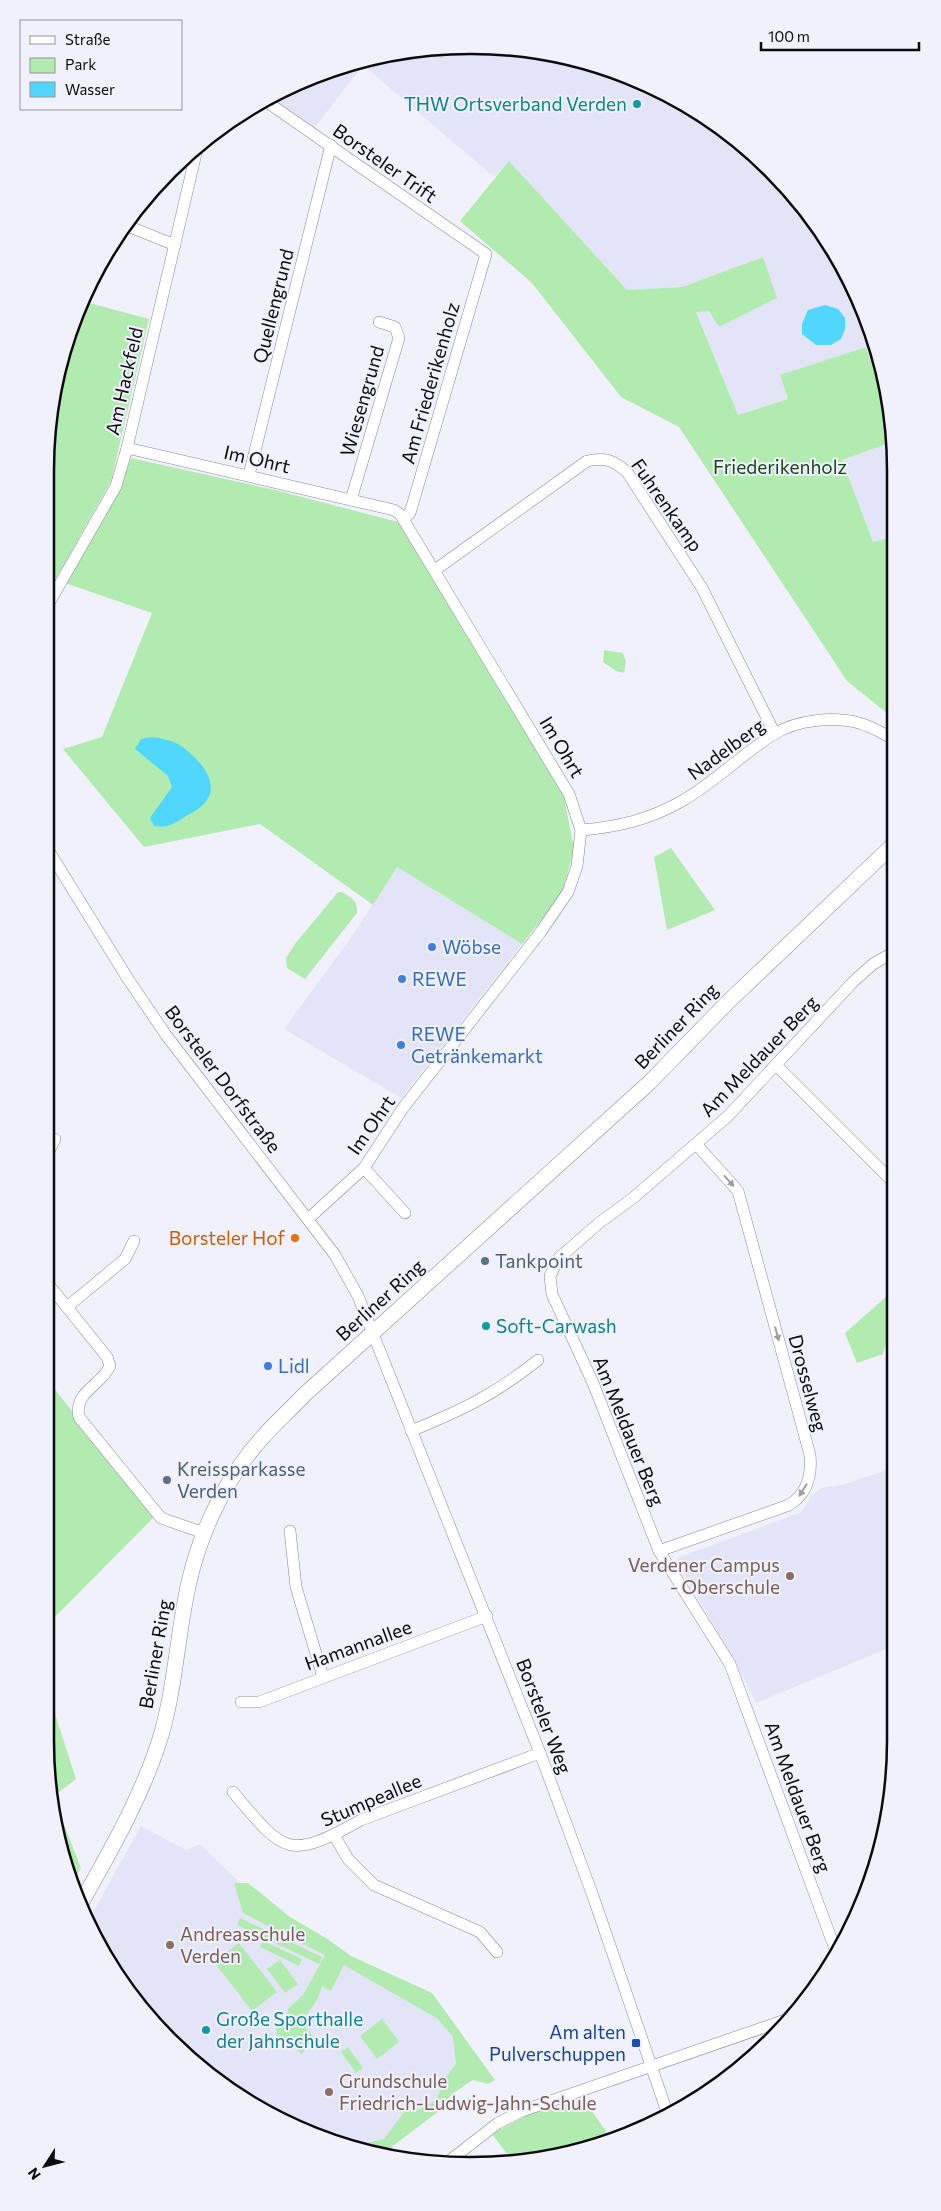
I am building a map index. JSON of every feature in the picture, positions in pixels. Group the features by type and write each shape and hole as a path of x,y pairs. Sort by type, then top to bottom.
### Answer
{"street":[{"name":"Borsteler Trift","path":"271,105 486,254"},
{"name":"Quellengrund","path":"249,475 330,146"},
{"name":"Am Hackfeld","path":"54,594 116,486 127,448 195,158"},
{"path":"132,228 175,245"},
{"name":"Am Friederikenholz","path":"404,519 410,514 486,254"},
{"name":"Wiesengrund","path":"352,500 399,338 395,327 379,322"},
{"name":"Im Ohrt","path":"127,448 394,510 404,519 569,794 581,830 577,866 568,892 540,933 403,1108 364,1168 308,1219"},
{"name":"Fuhrenkamp","path":"435,570 587,461 602,458 614,461 627,472 702,588 775,734"},
{"name":"Nadelberg","path":"581,830 637,822 656,815 702,788 775,734 810,722 835,720 857,722 875,728 887,735"},
{"name":"Berliner Ring","path":"84,1898 132,1811 158,1744 171,1686 189,1581 204,1533 224,1490 261,1440 304,1395 650,1082 728,1002 887,851"},
{"name":"Borsteler Dorfstraße","path":"54,860 132,986 161,1028 335,1255 358,1296 372,1334"},
{"name":"Am Meldauer Berg","path":"833,1945 730,1664 659,1551 593,1383 552,1294 550,1276 552,1267 559,1258 728,1116 854,981 873,964 887,956"},
{"path":"776,1065 887,1176"},
{"name":"Drosselweg","path":"659,1551 789,1505 797,1500 801,1494 808,1483 811,1471 810,1455 738,1191 696,1144"},
{"path":"364,1168 405,1213"},
{"path":"67,1307 125,1259 134,1242"},
{"path":"54,1291 107,1357 110,1366 106,1374 82,1396 77,1407 79,1418 160,1518 204,1533"},
{"name":"Borsteler Weg","path":"372,1334 487,1616 540,1752 593,1896 666,2108"},
{"path":"411,1430 481,1400 509,1383 538,1360"},
{"path":"290,1531 296,1587 324,1677"},
{"name":"Hamannallee","path":"241,1702 258,1702 487,1616"},
{"name":"Stumpeallee","path":"233,1792 262,1827 284,1844 304,1846 334,1835 362,1820 540,1752"},
{"path":"334,1835 348,1859 374,1885 480,1932 497,1952"},
{"path":"456,2156 498,2123 522,2111 777,2023"}],"shaded area":[{"path":"470,54 525,57 578,68 630,85 702,124 745,157 765,176 784,196 817,239 856,311 877,382 866,347 780,375 788,399 738,415 696,311 709,310 763,257 682,287 627,290 509,162 494,177 366,67 416,57 443,55"},
{"path":"360,69 312,131 276,102 311,85"},
{"path":"886,444 887,538 873,542 842,460"},
{"path":"397,867 522,944 401,1098 284,1029 350,939"},
{"name":"Verdener Campus - Oberschule","path":"887,1470 887,1649 756,1703 735,1661 676,1561 680,1557 802,1512 811,1496 821,1488 842,1485"},
{"path":"141,1826 186,1850 200,1844 247,1890 318,1940 366,1963 421,2000 458,2034 455,2084 395,2139 378,2146 311,2126 239,2087 196,2054 176,2035 157,2015 124,1972 92,1914"}],"green space":[{"name":"Friederikenholz","path":"509,161 627,290 682,287 763,257 777,298 719,327 709,311 696,312 738,415 788,399 780,375 866,347 879,389 884,416 886,444 842,460 873,542 887,538 887,713 847,681 679,427 621,397 532,283 460,221"},
{"path":"89,303 149,319 111,481 54,582 54,470 57,416 68,363"},
{"path":"131,458 279,491 398,522 564,797 574,849 562,894 522,944 397,867 373,905 260,824 144,847 63,749 102,737 152,613 65,583 122,483"},
{"path":"604,650 623,653 626,662 624,673 616,671 603,662"},
{"path":"671,848 715,910 667,930 654,857"},
{"path":"338,892 342,892 354,900 357,913 305,979 287,968 286,958 295,944"},
{"path":"887,1296 887,1339 883,1354 857,1363 845,1333"},
{"path":"54,1388 137,1493 153,1518 54,1618"},
{"path":"54,1711 76,1779 57,1794"},
{"path":"61,1817 81,1868 77,1876"},
{"path":"234,1883 248,1883 290,1917 326,1938 351,1956 432,1993 495,2080 488,2084 473,2080 452,2094 439,2111 389,2149 368,2144 384,2139 404,2112 420,2109 436,2100 446,2077 456,2064 453,2037 438,2019 344,1965 331,1991 322,1986 318,1998 299,2026 285,2023 288,2009 303,1995 325,1955 243,1913"},
{"path":"240,1918 322,1957 319,1964 237,1925"},
{"path":"263,1941 302,1959 299,1966 260,1947"},
{"path":"239,1943 277,1992 252,2011 214,1962"},
{"path":"280,1960 298,1984 285,1993 267,1969"},
{"path":"284,2019 284,2024 308,2025 306,2029 317,2040 315,2045 313,2042 301,2054 291,2042 277,2036 276,2026"},
{"path":"382,2019 399,2042 377,2059 360,2036"},
{"path":"348,2047 363,2068 356,2073 341,2052"},
{"path":"584,2100 608,2134 552,2149 508,2155 492,2134 533,2112"}],"water":[{"path":"825,305 838,309 845,318 845,329 841,339 831,345 816,345 802,334 802,324 808,310"},
{"path":"152,737 172,741 184,748 204,768 211,784 207,800 203,805 175,823 163,827 154,826 150,818 172,787 168,776 135,749 141,739"}],"place":[{"name":"THW Ortsverband Verden","path":"637,104"},
{"name":"Wöbse","path":"432,947"},
{"name":"REWE","path":"402,979"},
{"name":"REWE Getränkemarkt","path":"401,1045"},
{"name":"Borsteler Hof","path":"295,1238"},
{"name":"Tankpoint","path":"485,1261"},
{"name":"Soft-Carwash","path":"486,1326"},
{"name":"Lidl","path":"268,1366"},
{"name":"Kreissparkasse Verden","path":"167,1480"},
{"name":"Verdener Campus - Oberschule","path":"790,1576"},
{"name":"Andreasschule Verden","path":"170,1945"},
{"name":"Große Sporthalle der Jahnschule","path":"206,2030"},
{"name":"Am alten Pulverschuppen","path":"636,2043"},
{"name":"Grundschule Friedrich-Ludwig-Jahn-Schule","path":"329,2092"}]}
